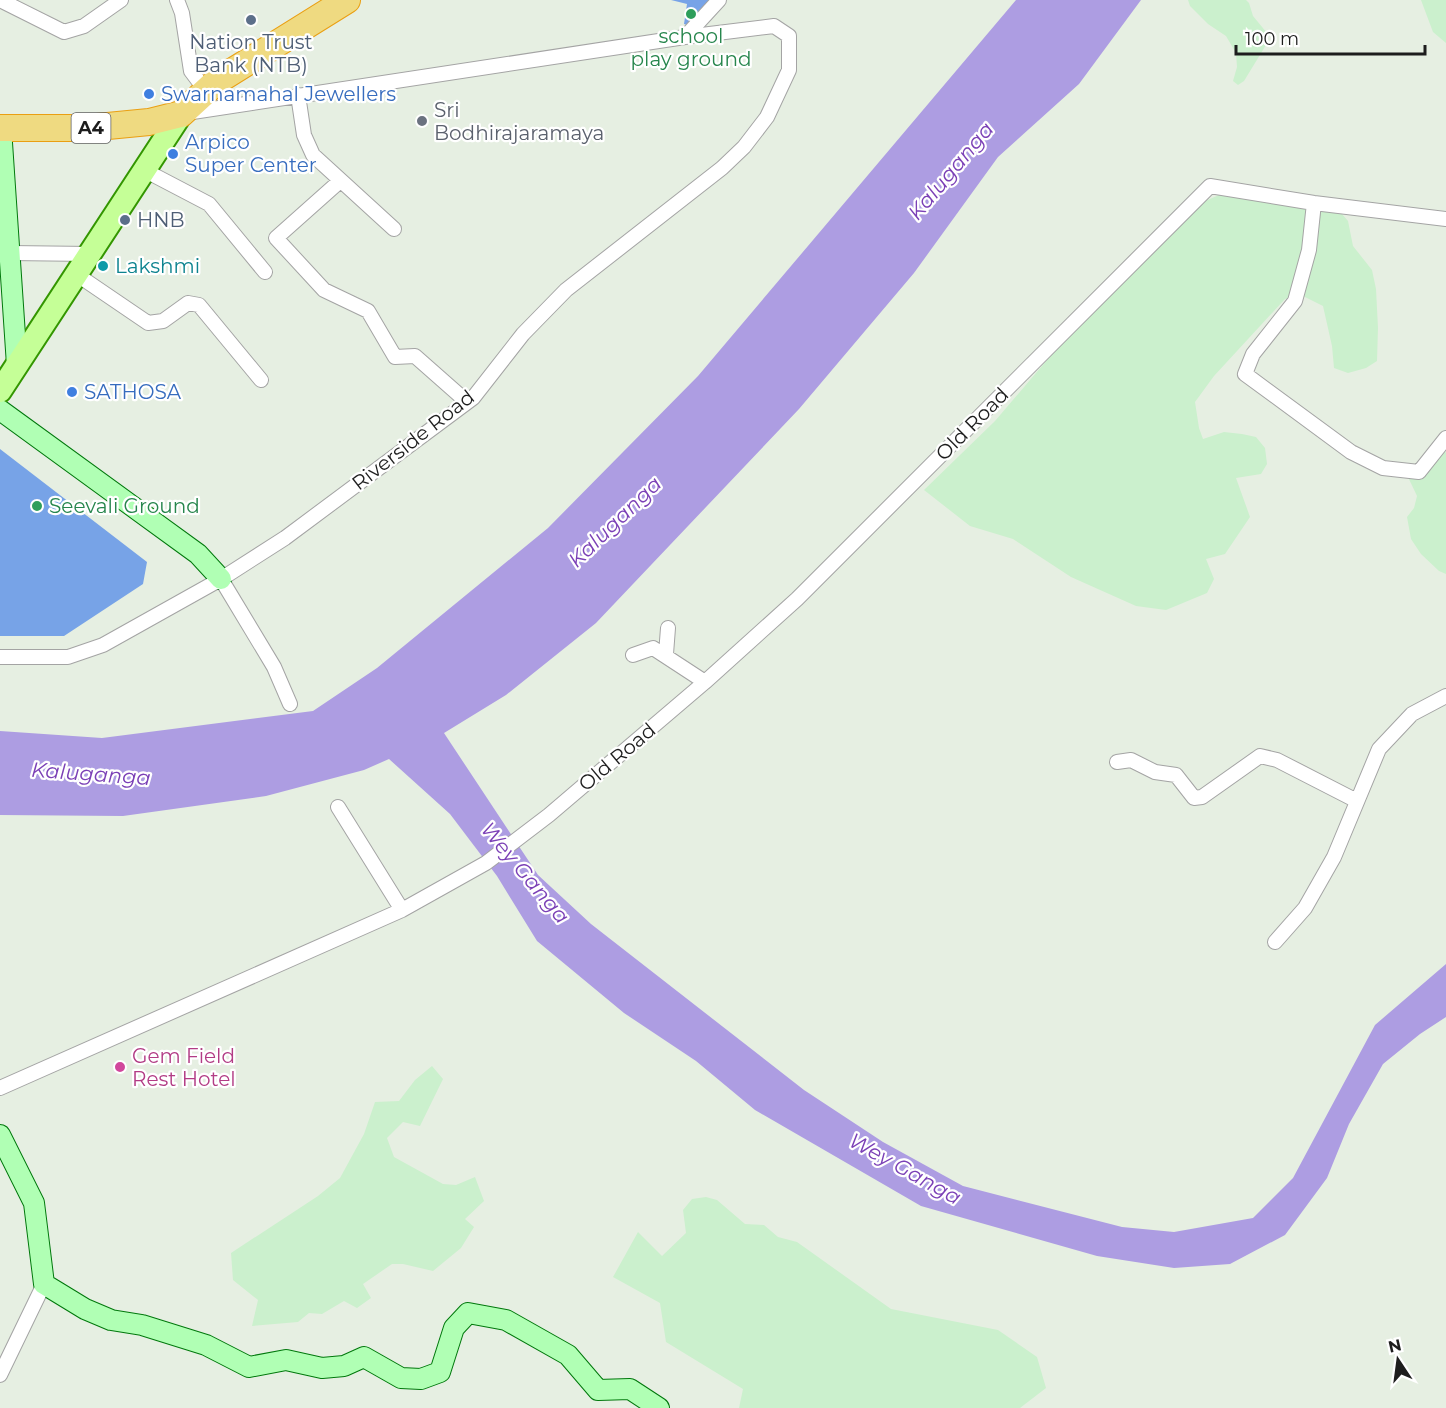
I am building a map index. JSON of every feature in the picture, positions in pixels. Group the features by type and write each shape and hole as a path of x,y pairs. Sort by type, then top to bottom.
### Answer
{"highway":[{"name":"A4","path":"1,128 87,128 149,122 181,114 206,91 240,66 347,0"}],"main road":[{"path":"0,391 181,114"}],"street":[{"path":"0,0 64,32 84,26 121,0"},
{"path":"177,0 182,13 191,71 206,91"},
{"path":"181,114 685,37 719,0"},
{"name":"Riverside Road","path":"0,657 68,657 103,645 221,579 285,538 473,398 523,334 566,290 722,168 744,147 767,117 789,70 789,36 774,26 685,37"},
{"path":"298,95 304,135 313,155 394,229"},
{"path":"1,128 5,253 17,365"},
{"path":"144,170 209,204 265,272"},
{"path":"340,181 276,238 324,290 368,311 395,357 415,356 466,401"},
{"name":"Old Road","path":"0,1088 402,909 486,862 549,815 705,682 824,572 1210,186 1314,203 1446,219"},
{"path":"1314,203 1309,250 1295,301 1253,354 1245,374 1351,452 1383,468 1419,472 1446,438"},
{"path":"5,253 90,254"},
{"path":"76,274 148,324 163,321 188,303 199,305 261,380"},
{"path":"0,410 198,554 221,579 274,667 290,704"},
{"path":"666,654 668,628"},
{"path":"633,655 653,648 666,654 705,682"},
{"path":"1275,942 1305,908 1334,857 1379,749 1412,714 1446,696"},
{"path":"1117,762 1131,760 1155,772 1176,775 1194,798 1202,797 1260,756 1277,759 1357,801"},
{"path":"338,807 402,909"},
{"path":"0,1135 34,1203 44,1284 0,1375"},
{"path":"44,1284 85,1309 111,1320 142,1325 206,1345 249,1366 286,1360 322,1368 344,1366 364,1357 401,1378 421,1379 440,1372 454,1328 468,1313 506,1320 568,1355 598,1390 630,1389 659,1408"}],"green space":[{"path":"1188,0 1246,0 1253,16 1267,33 1266,45 1244,81 1238,85 1233,81 1237,67 1236,53 1226,36 1208,24 1190,6"},
{"path":"1421,0 1446,0 1446,43 1433,32"},
{"path":"1219,195 1342,214 1348,221 1353,246 1372,270 1376,289 1377,361 1366,368 1348,373 1334,368 1332,346 1323,306 1301,295 1285,299 1214,376 1195,402 1203,439 1224,432 1242,434 1256,437 1265,448 1267,464 1261,474 1236,478 1250,517 1225,554 1206,559 1214,579 1207,593 1166,610 1136,606 1071,577 1013,539 970,526 924,490 995,421 1053,353 1137,265 1203,202"},
{"path":"1437,441 1446,453 1446,574 1439,571 1421,554 1411,539 1407,517 1414,508 1417,496 1408,477 1423,461 1428,448"},
{"path":"432,1066 443,1079 420,1126 403,1122 387,1138 394,1157 443,1184 456,1185 475,1177 484,1201 465,1219 474,1227 461,1248 433,1271 403,1264 392,1264 363,1284 371,1298 357,1308 344,1301 322,1314 309,1313 298,1322 252,1326 258,1300 233,1280 231,1253 318,1196 340,1178 364,1134 375,1102 399,1101 415,1080"},
{"path":"706,1197 717,1200 745,1224 764,1225 778,1237 797,1242 891,1309 998,1330 1037,1357 1046,1388 1020,1408 739,1408 743,1389 666,1342 660,1303 613,1277 638,1232 662,1256 686,1233 683,1210 692,1199"}],"shaded area":[{"name":"school play ground","path":"671,0 709,0 687,25 684,24 687,4"},
{"name":"Seevali Ground","path":"0,449 147,562 143,584 64,636 0,636"}],"water":[{"path":"1016,0 1141,0 1079,84 998,157 914,273 799,409 596,623 506,695 444,733 538,875 591,924 804,1090 883,1142 963,1186 1122,1227 1174,1232 1253,1218 1293,1178 1375,1025 1446,964 1446,1017 1420,1034 1383,1064 1349,1124 1327,1178 1285,1235 1230,1264 1174,1268 1097,1256 921,1206 755,1110 696,1061 624,1013 537,941 497,876 450,814 389,759 364,770 266,796 123,816 0,815 0,731 102,738 313,711 377,668 548,528 698,376"}],"place":[{"name":"school play ground","path":"691,14"},
{"name":"Nation Trust Bank (NTB)","path":"251,20"},
{"name":"Swarnamahal Jewellers","path":"149,94"},
{"name":"Sri Bodhirajaramaya","path":"422,121"},
{"name":"Arpico Super Center","path":"173,154"},
{"name":"HNB","path":"125,220"},
{"name":"Lakshmi","path":"103,266"},
{"name":"SATHOSA","path":"72,392"},
{"name":"Seevali Ground","path":"37,506"},
{"name":"Gem Field Rest Hotel","path":"120,1067"}],"water label":[{"name":"Kaluganga","path":"951,171"},
{"name":"Kaluganga","path":"615,522"},
{"name":"Kaluganga","path":"91,774"},
{"name":"Wey Ganga","path":"525,873"},
{"name":"Wey Ganga","path":"905,1169"}]}
